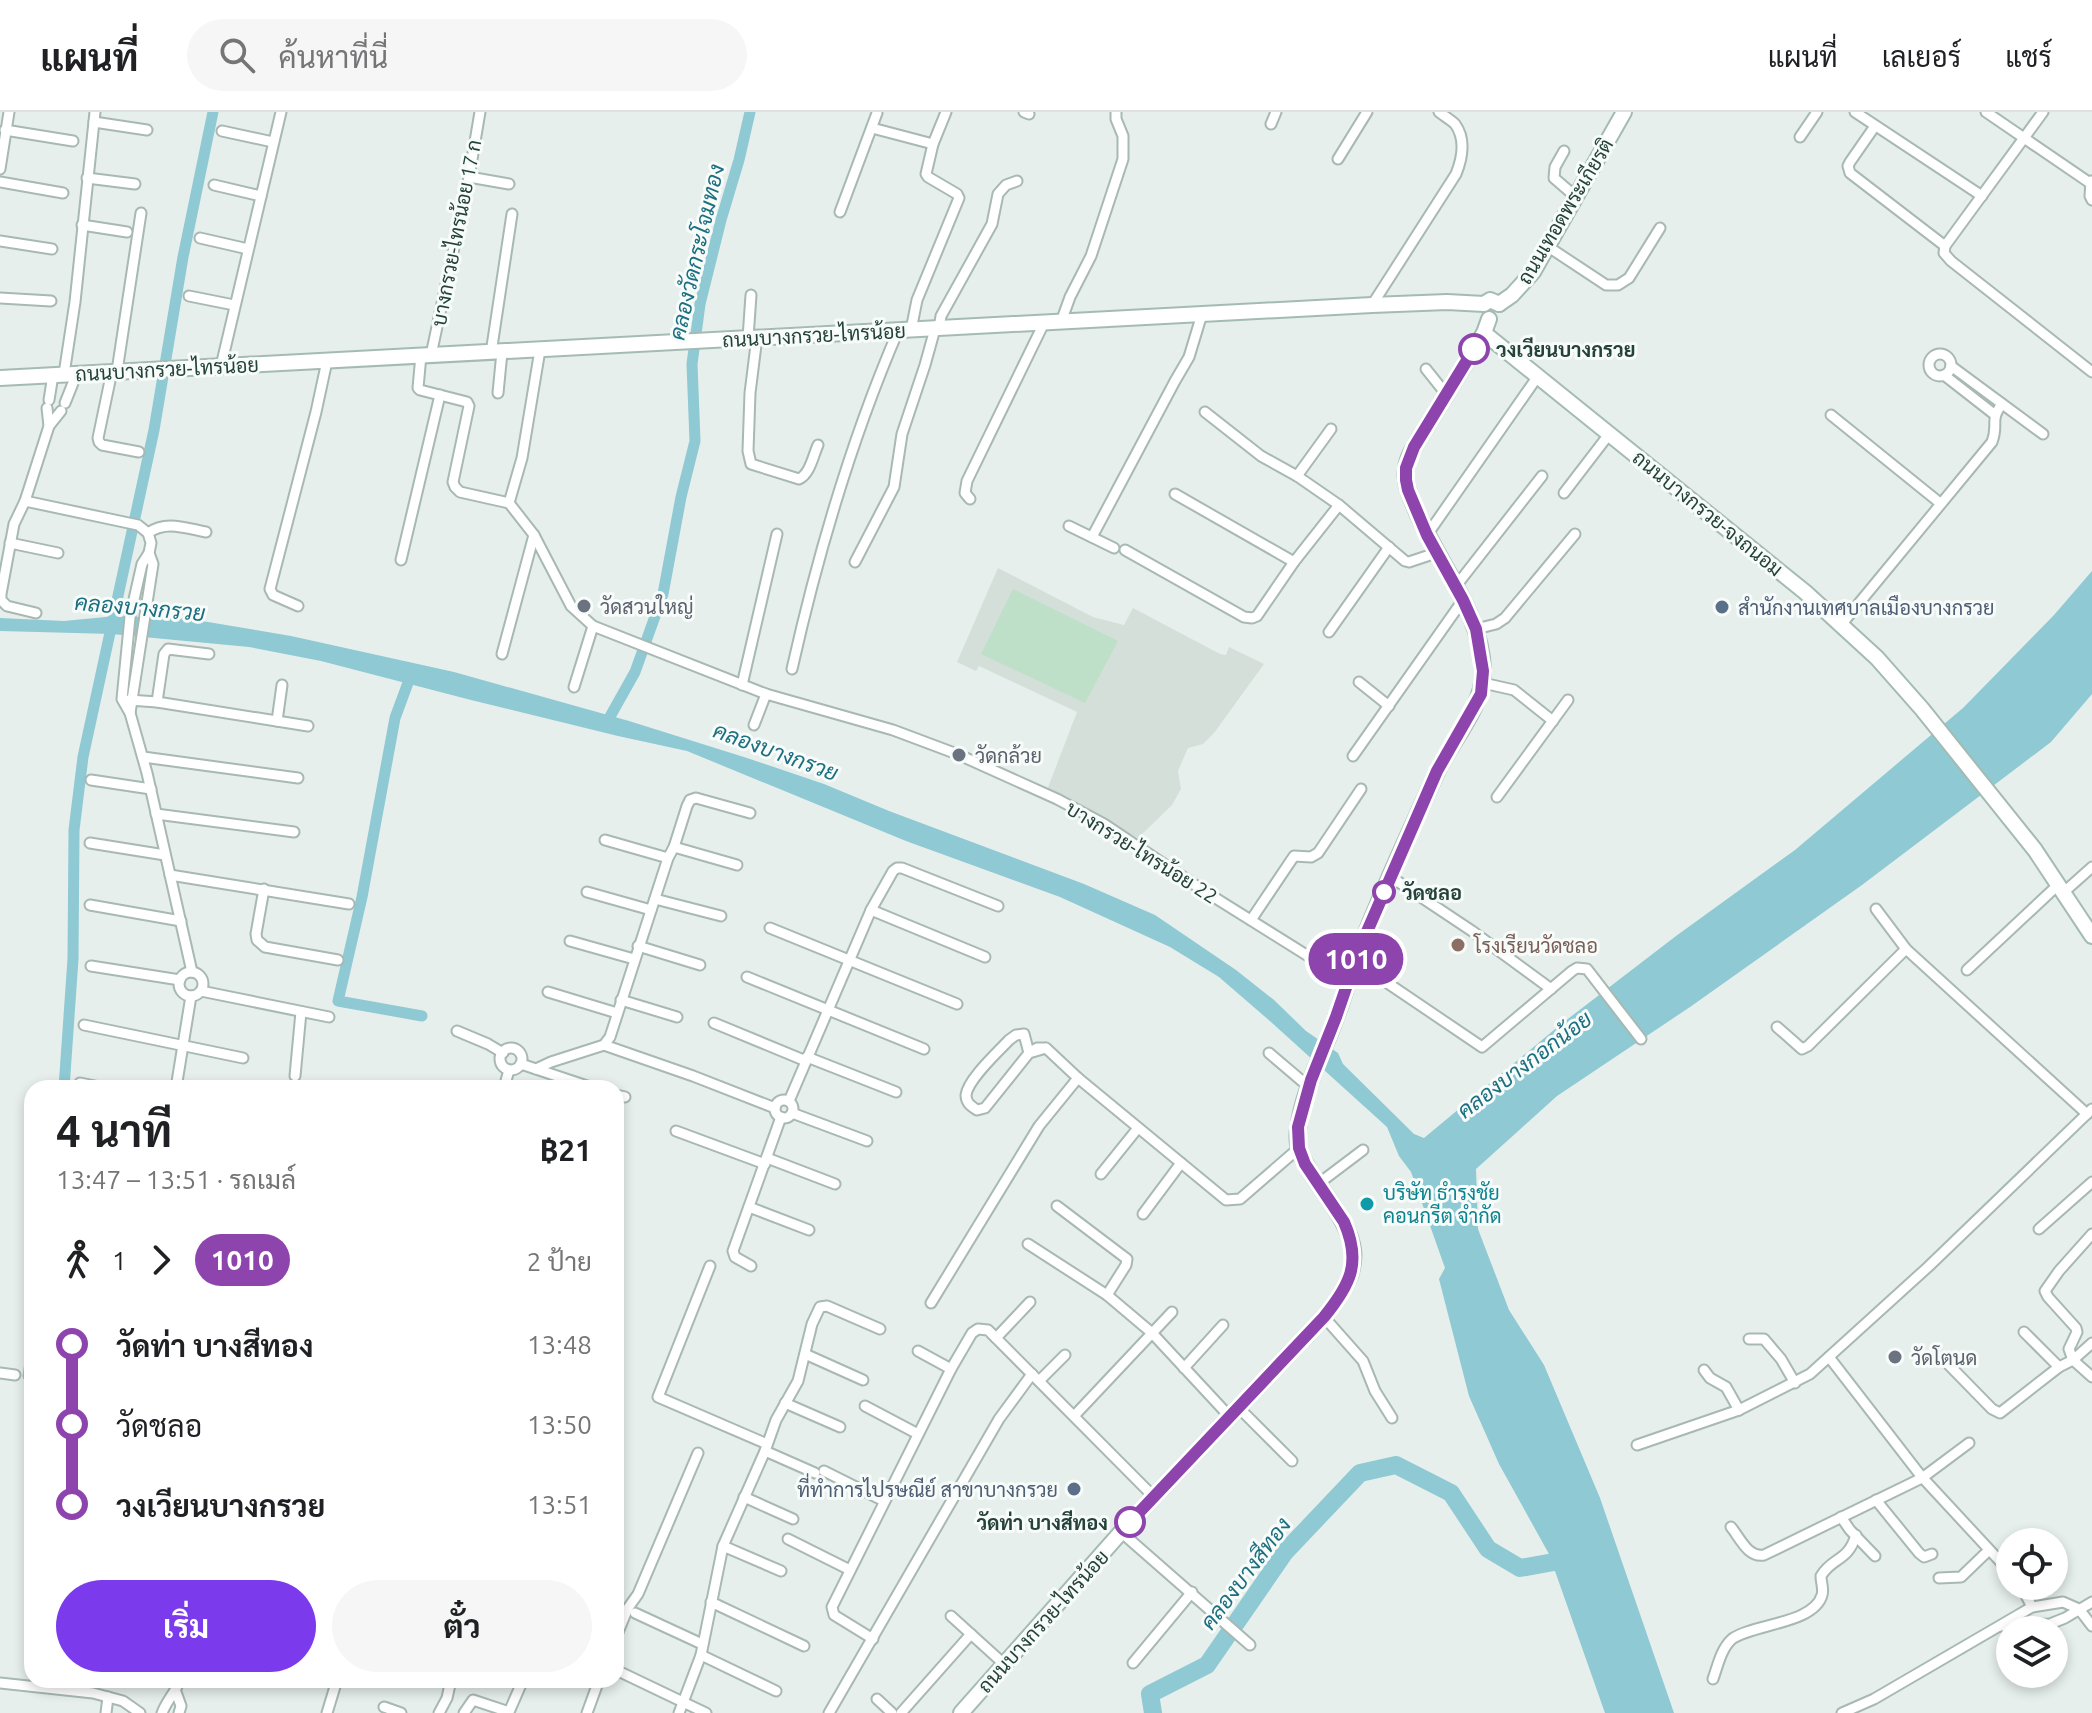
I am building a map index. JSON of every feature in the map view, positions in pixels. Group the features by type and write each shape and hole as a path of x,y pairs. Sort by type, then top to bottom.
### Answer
{"main road":[{"name":"ถนนเทอดพระเกียรติ","path":"1489,315 1517,291 1533,272 1624,112"},
{"path":"1458,302 1470,297 1517,291"},
{"name":"ถนนบางกรวย-ไทรน้อย","path":"0,378 1372,305 1458,302 1489,315"},
{"name":"ถนนบางกรวย-จงถนอม","path":"1458,302 1474,311 1480,319 1489,315 1538,376 1805,592 1877,658 2035,850 2092,936"},
{"path":"1299,1148 1298,1127 1310,1084 1355,961 1437,771 1477,704 1483,683 1482,656 1476,629 1427,535 1408,490 1406,468 1414,447 1489,315"},
{"name":"ถนนบางกรวย-ไทรน้อย","path":"961,1713 1121,1532 1324,1317 1347,1287 1353,1248 1344,1222 1305,1164 1299,1148"}],"street":[{"path":"221,366 281,112"},
{"name":"บางกรวย-ไทรน้อย 17 ก","path":"480,112 469,177 418,388 467,402 469,409 454,486 460,492 509,503"},
{"path":"792,669 816,565 871,395 904,330 959,198 928,177 925,170 946,112"},
{"path":"1061,322 1091,256 1123,159 1123,136 1116,112"},
{"path":"1271,124 1276,112"},
{"path":"1338,159 1367,112"},
{"path":"1372,305 1461,162 1462,149 1455,124 1439,112"},
{"path":"1800,137 1817,112"},
{"path":"1855,112 1982,196"},
{"path":"1986,112 2091,182 2092,200"},
{"path":"2043,112 1945,246 1944,253 2092,372"},
{"path":"840,212 877,113"},
{"path":"36,613 7,606 1,600 14,524 25,501 49,426 63,407 94,117 147,130"},
{"path":"0,169 5,120 73,141"},
{"path":"1875,126 1850,162 1850,173 1945,246"},
{"path":"872,128 933,144"},
{"path":"222,131 273,142"},
{"path":"1564,151 1555,167 1554,178 1576,197"},
{"path":"469,177 509,184"},
{"path":"87,178 135,184"},
{"path":"855,562 894,487 902,434 941,316 992,224 998,194 1006,185 1017,181"},
{"path":"0,182 63,193"},
{"path":"214,185 261,196"},
{"path":"139,452 102,445 98,438 115,371 141,213"},
{"path":"498,393 497,352 512,214"},
{"path":"82,225 127,232"},
{"path":"1547,246 1606,285 1618,285 1629,278 1660,228"},
{"path":"200,238 248,249"},
{"path":"0,241 52,249"},
{"path":"751,295 753,337 748,451 751,464 793,478 804,477 818,445"},
{"path":"189,296 234,305"},
{"path":"0,298 51,301"},
{"path":"1092,537 1189,357 1202,314"},
{"path":"970,499 965,493 967,481 1044,323"},
{"path":"540,350 522,458 509,503 534,535 571,606 593,626 574,687"},
{"path":"1939,354 1950,360 1951,366 1949,372 1938,376 1929,367 1933,356 1939,354"},
{"path":"298,606 276,597 270,589 327,361"},
{"path":"1951,366 2043,434"},
{"path":"1426,369 1446,394"},
{"path":"49,426 48,404 65,374"},
{"path":"1944,375 1994,414"},
{"path":"1427,535 1538,376"},
{"path":"401,560 440,395"},
{"path":"1841,625 1992,442 1995,434 1994,414 2002,404"},
{"path":"1205,412 1261,456 1339,505 1405,561 1436,553"},
{"path":"1831,415 1940,503"},
{"path":"1297,476 1331,429"},
{"path":"1564,493 1610,433"},
{"path":"1456,586 1542,476"},
{"path":"1175,494 1294,562"},
{"path":"25,501 134,524 148,533 151,543 149,553 142,564 126,640 122,699 130,713 143,757 192,972"},
{"path":"1125,550 1244,617 1252,618 1257,616 1339,505"},
{"path":"148,533 164,525 206,532"},
{"path":"1069,526 1114,548"},
{"path":"742,685 777,534"},
{"path":"1476,629 1496,624 1505,618 1575,534"},
{"path":"502,654 534,535"},
{"path":"10,543 58,553"},
{"path":"1329,632 1389,547"},
{"path":"130,713 152,575 153,564 149,553"},
{"path":"1353,756 1463,600"},
{"name":"บางกรวย-ไทรน้อย 22","path":"593,626 766,694 931,744 1057,799 1104,824 1348,981"},
{"path":"157,702 164,654 168,649 209,654"},
{"path":"1359,682 1389,706"},
{"path":"1483,683 1514,690 1553,721"},
{"path":"277,721 282,685"},
{"path":"754,725 766,694"},
{"path":"122,699 308,726"},
{"path":"1497,797 1568,700"},
{"path":"143,757 298,778"},
{"path":"91,780 151,789"},
{"path":"1251,920 1294,856 1311,857 1318,853 1361,789"},
{"path":"536,1069 604,1045 610,1037 638,946 690,800 696,798 750,813"},
{"path":"156,814 294,832"},
{"path":"605,840 668,858"},
{"path":"90,843 165,855"},
{"path":"674,847 737,865"},
{"path":"1967,970 2061,888 2092,867"},
{"path":"789,1101 888,876 897,868 902,868 998,906"},
{"path":"170,875 349,904"},
{"path":"1391,877 1551,989"},
{"path":"264,889 257,940 265,947 338,960"},
{"path":"587,892 651,910"},
{"path":"655,899 721,916"},
{"path":"90,905 181,921"},
{"path":"1637,1445 1739,1410 1810,1374 1928,1267 2089,1111 1906,949 1876,909"},
{"path":"871,910 985,957"},
{"path":"770,928 957,1004"},
{"path":"570,941 634,959"},
{"path":"638,946 700,965"},
{"path":"1777,1027 1802,1049 1808,1046 1906,949"},
{"path":"1355,961 1482,1047 1572,971 1582,967 1587,969 1641,1039"},
{"path":"91,966 180,980"},
{"path":"177,1080 196,993 203,985 198,974 192,972 180,980"},
{"path":"747,977 924,1049"},
{"path":"180,980 181,991 186,994 196,993 329,1017"},
{"path":"548,992 617,1013"},
{"path":"621,1000 677,1017"},
{"path":"295,1076 301,1012"},
{"path":"714,1023 896,1092"},
{"path":"84,1025 243,1058"},
{"path":"457,1031 503,1053"},
{"path":"1029,1053 1024,1034 1009,1040 972,1082 966,1093 969,1105 977,1110 985,1108 1029,1053 1046,1048 1222,1198 1230,1201 1240,1199 1299,1148"},
{"path":"604,1045 775,1108 781,1117 792,1113 789,1101"},
{"path":"517,1050 521,1064 516,1069 505,1068 500,1061 503,1053 517,1050"},
{"path":"1269,1053 1310,1084"},
{"path":"521,1064 569,1080"},
{"path":"506,1080 509,1070"},
{"path":"931,1303 1033,1136 1078,1078"},
{"path":"775,1108 780,1100 789,1101"},
{"path":"792,1113 867,1141"},
{"path":"751,1266 735,1257 733,1251 781,1117"},
{"path":"1101,1174 1138,1128"},
{"path":"676,1131 835,1184"},
{"path":"1318,1184 1363,1150"},
{"path":"1143,1214 1181,1163"},
{"path":"2039,1229 2090,1187"},
{"path":"1057,1206 1127,1259 1107,1295"},
{"path":"749,1207 809,1230"},
{"path":"2092,1234 2045,1291 2076,1328 2069,1348 2073,1360 2092,1377"},
{"path":"1028,1244 1107,1295 1152,1333 1184,1368 1292,1461"},
{"path":"710,1266 658,1397 884,1501"},
{"path":"996,1338 1030,1302"},
{"path":"679,1713 701,1655 723,1546 776,1420 798,1381 816,1312 827,1306 880,1329"},
{"path":"1074,1416 1172,1312"},
{"path":"1324,1317 1363,1361 1375,1391 1392,1418"},
{"path":"1184,1368 1223,1325"},
{"path":"873,1639 831,1611 951,1369 972,1333 978,1329 988,1330 1154,1497"},
{"path":"2024,1332 2059,1367"},
{"path":"1749,1339 1764,1339 1795,1383"},
{"path":"1949,1365 1992,1409 2000,1413 2092,1343"},
{"path":"918,1351 951,1369"},
{"path":"805,1354 863,1380"},
{"path":"829,1713 999,1419 1036,1377 1065,1355"},
{"path":"1829,1357 1922,1478 1996,1557"},
{"path":"1704,1370 1710,1378 1726,1387 1739,1410"},
{"path":"0,1373 15,1375"},
{"path":"785,1403 840,1427"},
{"path":"865,1406 918,1434"},
{"path":"1731,1527 1750,1553 1764,1555 1922,1478 1969,1443"},
{"path":"624,1618 638,1594 698,1453"},
{"path":"744,1497 793,1519"},
{"path":"1876,1500 1919,1553 1924,1557 1932,1554"},
{"path":"1841,1517 1875,1556"},
{"path":"1121,1532 1247,1642"},
{"path":"1713,1679 1721,1653 1731,1640 1788,1621 1818,1603 1823,1590 1821,1576 1825,1569 1850,1551 1856,1535"},
{"path":"788,1539 850,1570"},
{"path":"723,1546 781,1571"},
{"path":"1939,1578 1961,1577 1989,1550"},
{"path":"1133,1663 1192,1592"},
{"path":"2028,1600 2032,1607"},
{"path":"711,1602 804,1646"},
{"path":"2017,1616 2032,1607 2063,1602 2079,1609 2092,1626"},
{"path":"2065,1616 2092,1602"},
{"path":"635,1613 702,1644"},
{"path":"951,1616 1004,1664"},
{"path":"1842,1713 1874,1699 1996,1629"},
{"path":"901,1713 971,1634"},
{"path":"701,1655 776,1691"},
{"path":"624,1674 706,1713"},
{"path":"0,1683 24,1684"},
{"path":"74,1688 123,1701 140,1713"},
{"path":"162,1713 167,1700 177,1688"},
{"path":"327,1713 335,1688"},
{"path":"439,1713 449,1688"},
{"path":"464,1713 473,1700 509,1712 520,1688"},
{"path":"587,1713 596,1688"},
{"path":"176,1692 181,1706 179,1713"},
{"path":"106,1713 108,1697"},
{"path":"877,1699 892,1713"},
{"path":"384,1707 401,1713"}],"shaded area":[{"path":"998,568 1093,617 1124,625 1133,608 1220,654 1226,655 1229,647 1264,664 1214,733 1203,744 1188,748 1178,771 1181,789 1172,805 1138,838 1047,790 1077,712 979,666 976,671 957,662"}],"green space":[{"path":"1013,589 1118,641 1085,703 981,654"}],"water":[{"name":"คลองบางกอกน้อย","path":"2092,571 2092,694 2051,742 1862,885 1690,1007 1557,1096 1476,1169 1478,1229 1509,1310 1544,1365 1600,1498 1674,1713 1605,1713 1549,1554 1499,1464 1469,1396 1439,1279 1445,1268 1411,1172 1399,1156 1387,1127 1219,977 1170,947 1060,897 906,841 687,751 321,661 249,647 112,634 0,631 0,618 64,621 116,616 190,619 291,636 454,672 629,721 824,784 1084,884 1155,915 1236,970 1306,1031 1338,1053 1343,1064 1414,1134 1424,1138 1560,1025 1795,850 1963,708 2054,615"}],"waterway":[{"name":"คลองบางกรวย","path":"65,1080 73,959 74,830 83,757 154,430 183,257 213,112"},
{"name":"คลองวัดกระโจมทอง","path":"607,722 635,672 663,594 695,441 692,364 700,304 750,112"},
{"path":"412,672 395,718 362,897 338,1001 422,1016"},
{"name":"คลองบางสีทอง","path":"1153,1713 1150,1694 1207,1665 1285,1552 1360,1473 1396,1465 1451,1493 1488,1549 1520,1568 1576,1558"}],"bus line":[{"name":"1010","path":"1130,1522 1324,1317 1347,1287 1351,1275 1353,1248 1349,1233 1301,1157 1298,1127 1311,1080 1359,950 1437,771 1481,694 1482,656 1476,629 1427,535 1406,480 1406,468 1414,447 1474,349"}],"place":[{"name":"วงเวียนบางกรวย","path":"1474,349"},
{"name":"วัดสวนใหญ่","path":"584,606"},
{"name":"สำนักงานเทศบาลเมืองบางกรวย","path":"1722,607"},
{"name":"วัดกล้วย","path":"959,755"},
{"name":"วัดชลอ","path":"1384,892"},
{"name":"โรงเรียนวัดชลอ","path":"1458,945"},
{"name":"บริษัท ธำรงชัย คอนกรีต จำกัด","path":"1367,1204"},
{"name":"วัดโตนด","path":"1895,1357"},
{"name":"ที่ทำการไปรษณีย์ สาขาบางกรวย","path":"1074,1489"},
{"name":"วัดท่า บางสีทอง","path":"1130,1522"}]}
